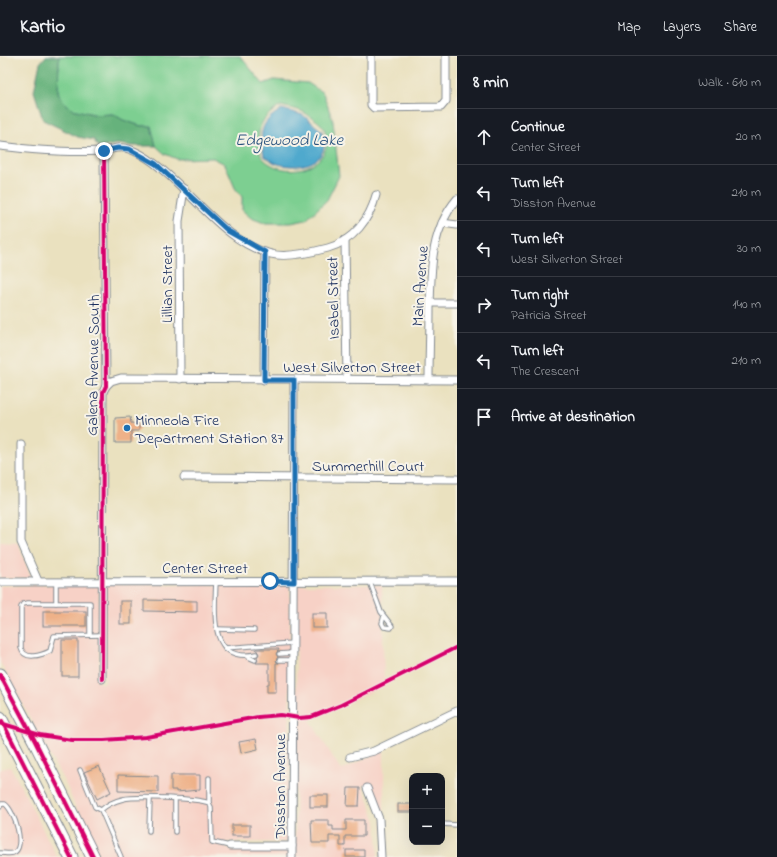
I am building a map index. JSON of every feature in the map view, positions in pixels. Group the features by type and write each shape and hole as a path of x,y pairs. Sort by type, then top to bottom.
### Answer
{"highway":[{"path":"0,675 35,741 92,857"},
{"path":"0,718 70,857"}],"street":[{"path":"371,56 372,107 438,108 446,101 446,56"},
{"path":"0,146 37,150 104,151 118,148 129,149 156,164 228,231 265,252 275,255 316,251 330,248 345,240 354,233 369,216 376,195"},
{"name":"Galena Avenue South","path":"102,680 103,392 106,386 104,358 104,151"},
{"name":"Lillian Street","path":"180,379 179,221 184,189"},
{"name":"Main Avenue","path":"429,380 431,261 436,237 442,223 457,199"},
{"path":"442,223 457,225"},
{"name":"Isabel Street","path":"345,240 347,380"},
{"path":"264,380 265,252"},
{"path":"430,303 457,303"},
{"name":"West Silverton Street","path":"106,386 111,381 121,378 457,380"},
{"name":"Disston Avenue","path":"292,857 294,380"},
{"path":"21,444 21,542 38,581"},
{"name":"Summerhill Court","path":"184,478 457,479"},
{"name":"Center Street","path":"0,582 102,580 294,582 457,581"},
{"path":"350,757 374,751 457,710"},
{"path":"367,788 379,819 381,857"},
{"path":"230,846 292,846"}],"lane":[{"path":"56,581 56,603"},
{"path":"216,581 216,629 220,643 225,648 238,655 247,656 256,654"},
{"path":"370,582 384,616"},
{"path":"90,635 90,603 23,604 21,607 22,652 26,655 36,656 50,651 54,636 102,635"},
{"path":"216,629 254,630"},
{"path":"225,648 293,643"},
{"path":"279,654 293,657"},
{"path":"247,656 255,660"},
{"path":"279,660 293,657"},
{"path":"80,770 96,807 101,810 121,857"},
{"path":"209,778 209,802 212,807 212,842 230,846"},
{"path":"101,810 111,802 124,798 176,799 209,802"},
{"path":"149,831 150,799"},
{"path":"175,832 176,799"},
{"path":"0,807 1,804 5,804 10,807 18,823 19,844 17,850 13,853 0,853"},
{"path":"445,824 457,825"}],"shaded area":[{"path":"0,542 18,543 31,578 0,578"},
{"path":"99,584 99,683 105,683 105,584 290,585 289,842 227,842 227,849 289,850 289,857 97,857 67,787 0,662 0,586"},
{"path":"297,585 382,585 384,686 310,720 341,770 384,750 383,837 382,818 369,784 363,786 376,821 378,857 295,857"},
{"path":"10,767 57,857 0,857 0,769"}],"green space":[{"path":"46,56 59,56 58,92 62,100 72,109 97,115 113,114 123,120 141,126 151,126 156,146 132,146 118,144 98,147 94,140 78,137 43,120 34,91 40,63"},
{"path":"59,56 240,56 263,84 274,80 308,83 323,93 333,121 339,176 327,200 306,220 291,223 264,223 251,218 242,210 242,197 235,188 225,164 213,158 177,159 165,154 156,146 150,126 141,126 123,120 113,114 97,115 72,109 62,100 58,92","holes":["281,106 305,113 324,128 327,144 323,155 305,168 293,170 281,168 270,164 261,156 259,147 260,126 267,116"]}],"water":[{"name":"Edgewood Lake","path":"282,109 303,115 322,131 324,147 317,159 311,163 298,166 284,165 274,163 264,156 262,140 263,128 269,118"}],"building":[{"name":"Minneola Fire Department Station 87","path":"130,417 131,423 139,424 139,431 131,431 131,443 115,443 115,418"},
{"path":"144,600 197,601 197,612 144,611"},
{"path":"120,601 131,601 131,624 120,624"},
{"path":"43,611 86,611 86,626 43,626"},
{"path":"312,613 327,613 327,628 312,628"},
{"path":"62,640 78,640 78,676 62,676"},
{"path":"256,649 279,649 276,654 278,657 276,661 279,663 276,663 276,692 267,692 267,684 269,684 269,663 256,663 259,654"},
{"path":"256,739 258,749 241,753 239,742"},
{"path":"99,766 111,792 97,799 84,772"},
{"path":"118,775 158,776 158,792 118,791"},
{"path":"171,775 200,775 200,790 176,792 176,790 171,790"},
{"path":"348,788 360,788 359,806 347,806"},
{"path":"310,795 328,795 328,807 310,807"},
{"path":"398,804 409,804 409,812 398,812"},
{"path":"311,820 329,820 329,826 333,826 333,830 346,830 346,820 364,820 364,836 345,836 345,846 340,846 340,836 329,836 329,843 312,843"},
{"path":"232,825 250,825 250,836 232,836"},
{"path":"346,850 364,850 364,857 346,857"}],"cycle path":[{"path":"102,679 103,392 106,386 104,151"},
{"path":"0,723 40,735 72,740 104,740 146,737 258,717 281,715 299,718 311,717 341,705 457,647"},
{"path":"0,675 93,857"},
{"path":"2,721 71,857"}],"place":[{"name":"Minneola Fire Department Station 87","path":"127,428"}],"route":[{"path":"104,151 118,148 129,149 156,164 228,231 239,239 265,252 263,283 264,380 294,380 294,582 270,581"}]}
